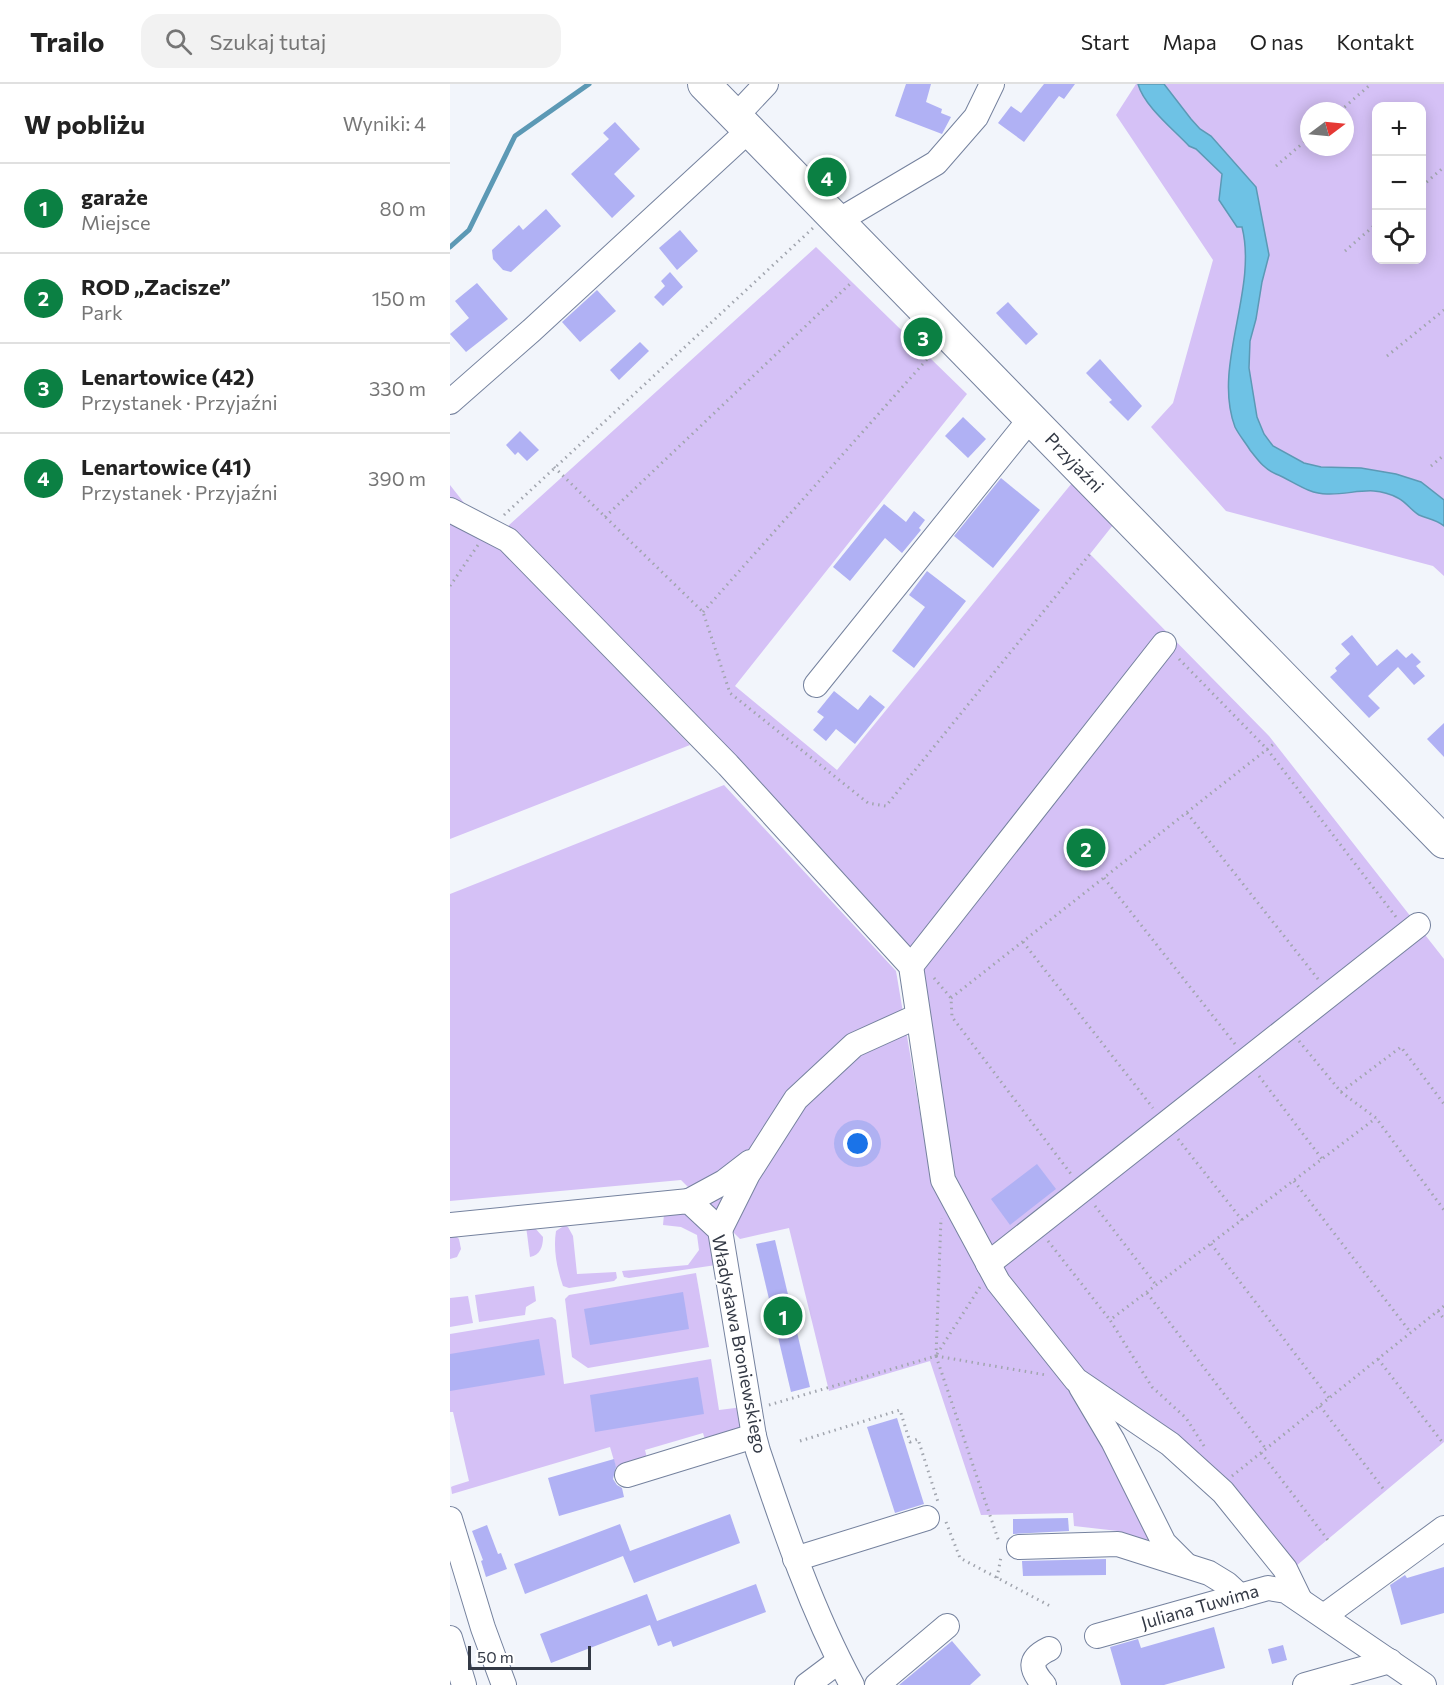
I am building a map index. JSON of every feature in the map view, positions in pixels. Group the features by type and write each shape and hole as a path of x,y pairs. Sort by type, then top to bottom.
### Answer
{"main road":[{"name":"Przyjaźni","path":"704,84 1444,843"}],"street":[{"path":"450,402 527,334 742,123 766,84"},
{"path":"834,216 936,162 976,117 992,84"},
{"path":"816,685 1031,418"},
{"path":"450,510 508,540 728,765 913,962 918,1016 943,1180 998,1282 1076,1380 1113,1442 1164,1543 1187,1566"},
{"path":"913,962 1164,644"},
{"path":"989,1266 1036,1225 1413,929"},
{"path":"720,1230 748,1173 796,1099 854,1045 918,1016"},
{"path":"450,1225 689,1201 724,1182 761,1152"},
{"name":"Władysława Broniewskiego","path":"689,1201 720,1230 754,1436 795,1559 839,1661 852,1685"},
{"path":"1076,1380 1170,1444 1223,1492 1285,1569 1300,1600"},
{"path":"627,1475 754,1436"},
{"path":"795,1559 936,1513"},
{"path":"450,1519 483,1628 504,1685"},
{"path":"1324,1616 1444,1528"},
{"path":"1018,1546 1118,1544 1209,1573 1227,1584 1240,1596"},
{"name":"Juliana Tuwima","path":"1097,1636 1269,1588 1286,1591 1424,1685"},
{"path":"877,1685 947,1626"},
{"path":"450,1638 464,1685"},
{"path":"1044,1685 1032,1665 1035,1658 1049,1649"},
{"path":"807,1685 839,1661"},
{"path":"1305,1685 1390,1661"}],"path":[{"path":"1350,102 1371,84"},
{"path":"1276,166 1300,146"},
{"path":"1426,183 1444,167"},
{"path":"450,586 489,530 554,466 834,216"},
{"path":"1345,250 1372,228"},
{"path":"605,517 852,282"},
{"path":"1387,356 1444,310"},
{"path":"704,612 929,357"},
{"path":"1431,466 1444,455"},
{"path":"1164,644 1268,749 1413,929"},
{"path":"951,998 1275,743"},
{"path":"1187,813 1330,995"},
{"path":"1104,878 1322,1159"},
{"path":"1023,942 1154,1109"},
{"path":"913,962 951,998 952,1017 1071,1174"},
{"path":"1288,1028 1341,1092 1376,1118 1444,1210"},
{"path":"1341,1092 1401,1047 1444,1104"},
{"path":"1110,1320 1376,1118"},
{"path":"1176,1137 1242,1220"},
{"path":"1294,1181 1411,1333"},
{"path":"1092,1202 1156,1285"},
{"path":"941,1216 936,1356 1002,1550 997,1578"},
{"path":"1036,1225 1110,1320 1152,1388 1186,1418 1209,1454"},
{"path":"1211,1244 1329,1398"},
{"path":"936,1356 989,1266"},
{"path":"1147,1292 1266,1449"},
{"path":"1227,1480 1444,1306"},
{"path":"1438,1311 1444,1319"},
{"path":"749,1410 936,1356 1076,1380"},
{"path":"1378,1359 1443,1443"},
{"path":"1320,1406 1385,1491"},
{"path":"801,1441 900,1410 910,1442 918,1439 936,1513 960,1558 1052,1607"},
{"path":"1261,1453 1328,1539"}],"shaded area":[{"path":"1136,84 1444,84 1444,576 1433,566 1226,511 1151,427 1173,403 1213,260 1116,115"},
{"path":"816,247 967,394 735,686 837,770 1072,483 1113,525 1090,554 1269,736 1444,959 1444,1442 1296,1566 1232,1484 1082,1371 1004,1276 952,1176 917,960 729,751 508,526"},
{"path":"450,485 501,550 690,745 450,839"},
{"path":"724,785 896,971 932,1184 1071,1386 1156,1547 1118,1531 1074,1526 1073,1513 981,1515 930,1361 829,1391 789,1228 740,1239 681,1180 450,1201 450,894"},
{"path":"681,1212 689,1214 709,1231 716,1265 624,1277 622,1271 688,1265 699,1250 697,1235 681,1227 663,1225 664,1214"},
{"path":"565,1225 573,1236 577,1274 616,1272 617,1278 614,1281 569,1288 563,1286 556,1259 555,1238 556,1231"},
{"path":"526,1226 534,1227 543,1237 540,1250 530,1257"},
{"path":"450,1234 454,1234 459,1239 461,1249 457,1257 450,1259"},
{"path":"696,1273 709,1347 588,1368 572,1357 565,1299 569,1295"},
{"path":"534,1286 536,1301 526,1307 525,1315 479,1322 475,1295"},
{"path":"468,1296 473,1323 450,1327 450,1298"},
{"path":"552,1317 556,1320 564,1384 711,1359 719,1410 743,1407 745,1426 707,1446 703,1433 645,1450 648,1462 617,1471 610,1447 452,1494 451,1487 469,1481 453,1412 450,1412 450,1334"}],"water":[{"path":"1138,84 1164,84 1191,119 1211,136 1256,187 1269,255 1250,341 1249,368 1257,417 1264,434 1273,446 1304,463 1321,467 1361,468 1396,474 1421,482 1444,500 1444,526 1435,520 1419,515 1401,500 1389,494 1362,491 1327,494 1307,490 1268,470 1250,450 1235,427 1229,403 1231,354 1244,276 1245,251 1242,227 1237,227 1219,200 1222,174 1160,117 1146,101"}],"building":[{"path":"906,84 931,84 926,102 942,109 941,113 951,117 942,134 895,116"},
{"path":"1044,84 1075,84 1064,99 1059,96 1024,142 998,123 1011,106 1021,113"},
{"path":"615,122 640,149 614,174 635,196 612,218 571,174 609,139 603,133"},
{"path":"546,209 561,226 511,272 503,270 493,259 492,250 519,225 523,230"},
{"path":"680,230 698,251 677,270 659,248"},
{"path":"670,272 683,287 663,306 654,297 665,286 661,281"},
{"path":"477,283 508,319 466,352 450,334 469,318 455,301"},
{"path":"597,290 616,311 580,342 562,322"},
{"path":"1008,302 1038,334 1026,345 996,313"},
{"path":"640,342 649,351 619,380 610,370"},
{"path":"1100,359 1142,406 1128,421 1086,373"},
{"path":"963,417 986,439 968,458 945,436"},
{"path":"520,431 539,450 527,461 518,452 515,455 506,445"},
{"path":"1001,478 1040,510 993,568 954,536"},
{"path":"884,504 906,522 914,511 925,520 919,528 921,530 902,553 885,538 850,581 833,567"},
{"path":"927,571 966,601 914,668 892,651 925,607 909,595"},
{"path":"1352,635 1377,666 1397,649 1406,658 1412,653 1421,662 1416,666 1425,676 1414,685 1398,667 1368,696 1380,708 1369,718 1330,677 1337,671 1335,668 1350,654 1341,644"},
{"path":"834,691 858,710 870,695 885,707 855,744 836,729 826,741 813,730 824,717 817,712"},
{"path":"1444,723 1444,757 1427,739"},
{"path":"1037,1164 1056,1189 1010,1225 991,1199"},
{"path":"775,1240 810,1387 791,1392 756,1244"},
{"path":"683,1292 689,1329 590,1345 584,1309"},
{"path":"539,1339 545,1375 450,1391 450,1354"},
{"path":"698,1377 704,1414 595,1432 590,1395"},
{"path":"897,1418 924,1504 895,1513 867,1427"},
{"path":"614,1459 616,1467 613,1479 622,1488 624,1497 559,1516 548,1478"},
{"path":"730,1514 740,1543 634,1583 623,1556 525,1594 514,1564 620,1524 630,1551"},
{"path":"1068,1518 1069,1531 1013,1534 1013,1519"},
{"path":"487,1525 498,1554 501,1553 507,1569 486,1577 481,1561 483,1560 472,1531"},
{"path":"1106,1559 1106,1575 1023,1576 1022,1561"},
{"path":"1444,1567 1444,1613 1401,1625 1390,1585 1405,1575 1407,1578"},
{"path":"756,1584 766,1612 673,1647 671,1641 658,1646 650,1625 551,1663 540,1634 647,1594 657,1621"},
{"path":"1214,1627 1225,1668 1164,1685 1121,1685 1110,1647 1138,1639 1141,1648"},
{"path":"952,1641 981,1675 970,1685 899,1685"},
{"path":"1283,1645 1287,1660 1272,1664 1268,1649"}],"waterway":[{"path":"450,247 469,230 515,136 589,84"}],"place":[{"name":"Lenartowice (41)","path":"827,177"},
{"name":"Lenartowice (42)","path":"923,337"},
{"name":"ROD „Zacisze”","path":"1086,848"},
{"name":"garaże","path":"783,1316"}]}
